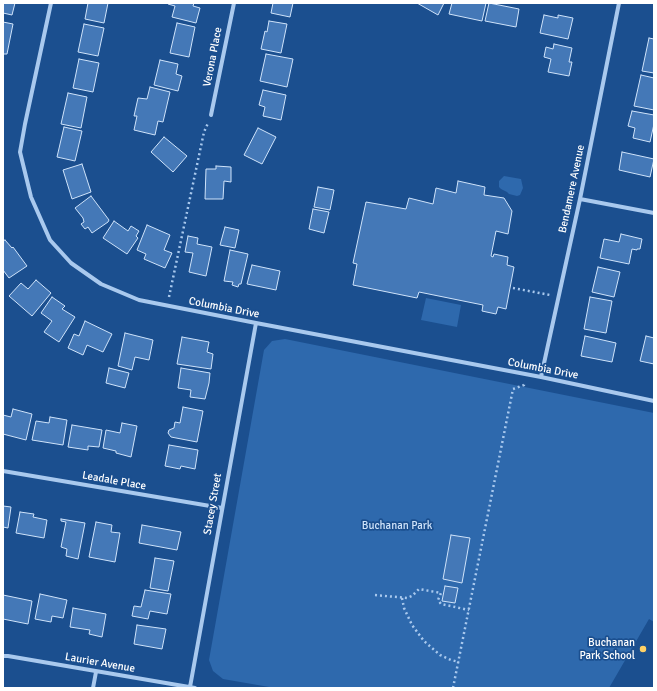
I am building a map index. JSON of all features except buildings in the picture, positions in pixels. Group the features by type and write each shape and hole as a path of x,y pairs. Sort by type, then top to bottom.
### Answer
{"street":[{"name":"Columbia Drive","path":"51,3 20,152 31,197 50,240 71,263 101,284 139,300 541,377 654,401"},
{"name":"Verona Place","path":"211,115 234,3"},
{"name":"Bendamere Avenue","path":"541,377 580,199 619,3"},
{"path":"580,199 654,213"},
{"name":"Stacey Street","path":"190,687 256,323"},
{"name":"Leadale Place","path":"3,471 222,508"},
{"name":"Laurier Avenue","path":"3,656 195,688"},
{"path":"93,688 96,672"}],"path":[{"path":"168,306 204,132 211,115"},
{"path":"513,288 559,296"},
{"path":"453,688 514,389 524,386 525,374"},
{"path":"375,594 402,598 412,596 420,589 441,593 438,600 441,604 469,610"},
{"path":"402,598 412,625 424,641 440,655 459,662"}],"green space":[{"path":"504,176 521,179 523,188 520,195 517,196 509,194 499,187 499,181"},
{"path":"426,298 461,305 457,327 421,320"},
{"name":"Buchanan Park","path":"285,339 654,413 654,622 649,619 609,688 275,688 223,679 213,671 209,660 264,350 272,341"}],"place":[{"name":"Buchanan Park School","path":"643,649"}]}
